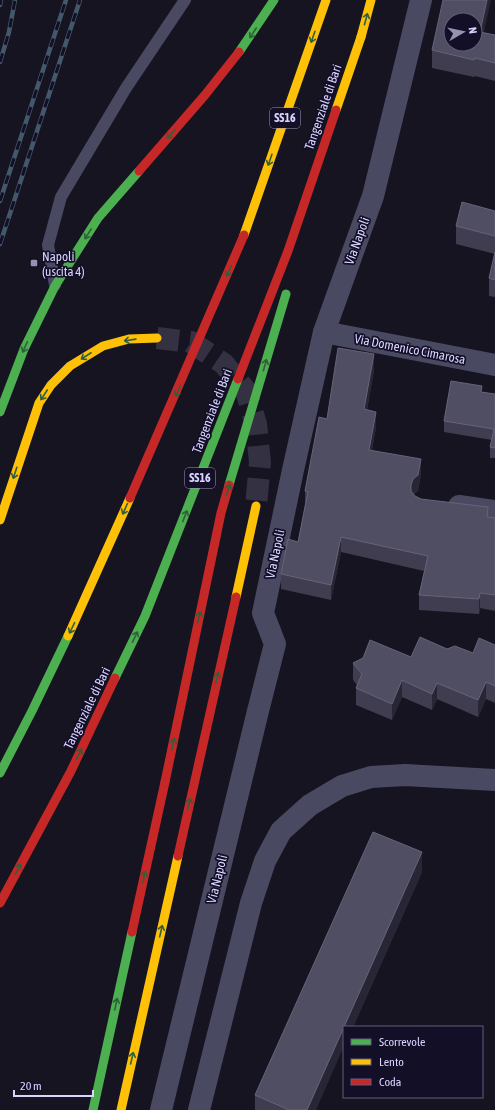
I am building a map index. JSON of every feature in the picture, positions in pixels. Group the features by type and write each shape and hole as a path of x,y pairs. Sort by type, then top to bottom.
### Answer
{"highway":[{"path":"0,412 24,348 55,286 98,218 205,95 245,44 274,0"},
{"name":"SS16","path":"0,773 22,732 82,607 181,385 244,235 326,0"},
{"name":"Tangenziale di Bari","path":"0,903 71,771 145,616 288,252 361,37 371,0"},
{"path":"301,241 361,37"},
{"path":"93,1110 165,782 221,513 288,287"},
{"path":"0,520 39,403 51,385 70,366 103,346 129,339 157,338"},
{"path":"121,1110 256,506"}],"street":[{"name":"Via Napoli","path":"161,1110 275,644 263,613 292,470 324,332 373,196 421,0"},
{"name":"Via Domenico Cimarosa","path":"324,332 495,365"},
{"path":"437,503 495,511"},
{"path":"199,1110 251,903 265,861 281,831 310,805 342,786 371,777 405,775 495,780"}],"lane":[{"path":"55,286 48,245 61,197 126,88 185,0"}],"building":[{"path":"443,0 487,0 483,18 483,12 443,12 443,52 483,52 483,33 495,35 495,63 475,58 474,60 432,50"},
{"path":"462,202 495,211 495,236 456,226"},
{"path":"495,252 495,280 489,278"},
{"path":"338,348 374,354 364,409 376,412 369,450 421,459 418,475 413,479 411,485 411,491 415,496 421,499 488,507 487,517 495,518 495,595 480,593 479,599 419,595 428,556 341,537 331,585 281,574 288,539 298,542 308,492 305,491 319,417 327,419"},
{"path":"451,381 482,386 481,392 495,394 495,448 490,447 494,429 444,421"},
{"path":"420,637 447,649 455,646 473,653 479,638 495,645 495,686 486,682 478,700 437,683 432,694 402,680 392,704 356,688 362,674 353,663 363,658 370,640 411,657"},
{"path":"373,832 422,852 344,1026 343,1026 343,1029 307,1110 289,1110 255,1095"}],"tunnel":[{"path":"157,338 191,342 224,364 246,391 256,424 260,462 256,506"}],"railway":[{"path":"0,5 1,0"},
{"path":"0,62 9,32 15,0"},
{"path":"0,201 66,0"},
{"path":"0,244 80,0"}],"traffic: fast":[{"path":"239,52 274,0"},
{"path":"0,412 24,349 55,286 98,218 139,171"},
{"path":"229,485 286,294"},
{"path":"115,678 145,616 238,379"},
{"path":"0,773 68,636"},
{"path":"93,1110 132,932"}],"traffic: slow":[{"path":"244,235 326,0"},
{"path":"361,37 371,0"},
{"path":"336,110 361,37"},
{"path":"0,520 39,403 51,385 70,366 103,346 129,339 157,338"},
{"path":"68,636 130,498"},
{"path":"236,597 256,506"},
{"path":"121,1110 178,856"}],"traffic: jam":[{"path":"139,171 205,95 239,52"},
{"path":"238,379 288,251 336,110"},
{"path":"130,498 244,235"},
{"path":"165,782 221,513 229,485"},
{"path":"178,856 236,597"},
{"path":"0,903 71,771 115,678"},
{"path":"132,932 165,782"}],"place":[{"name":"Napoli (uscita 4)","path":"34,263"}]}
